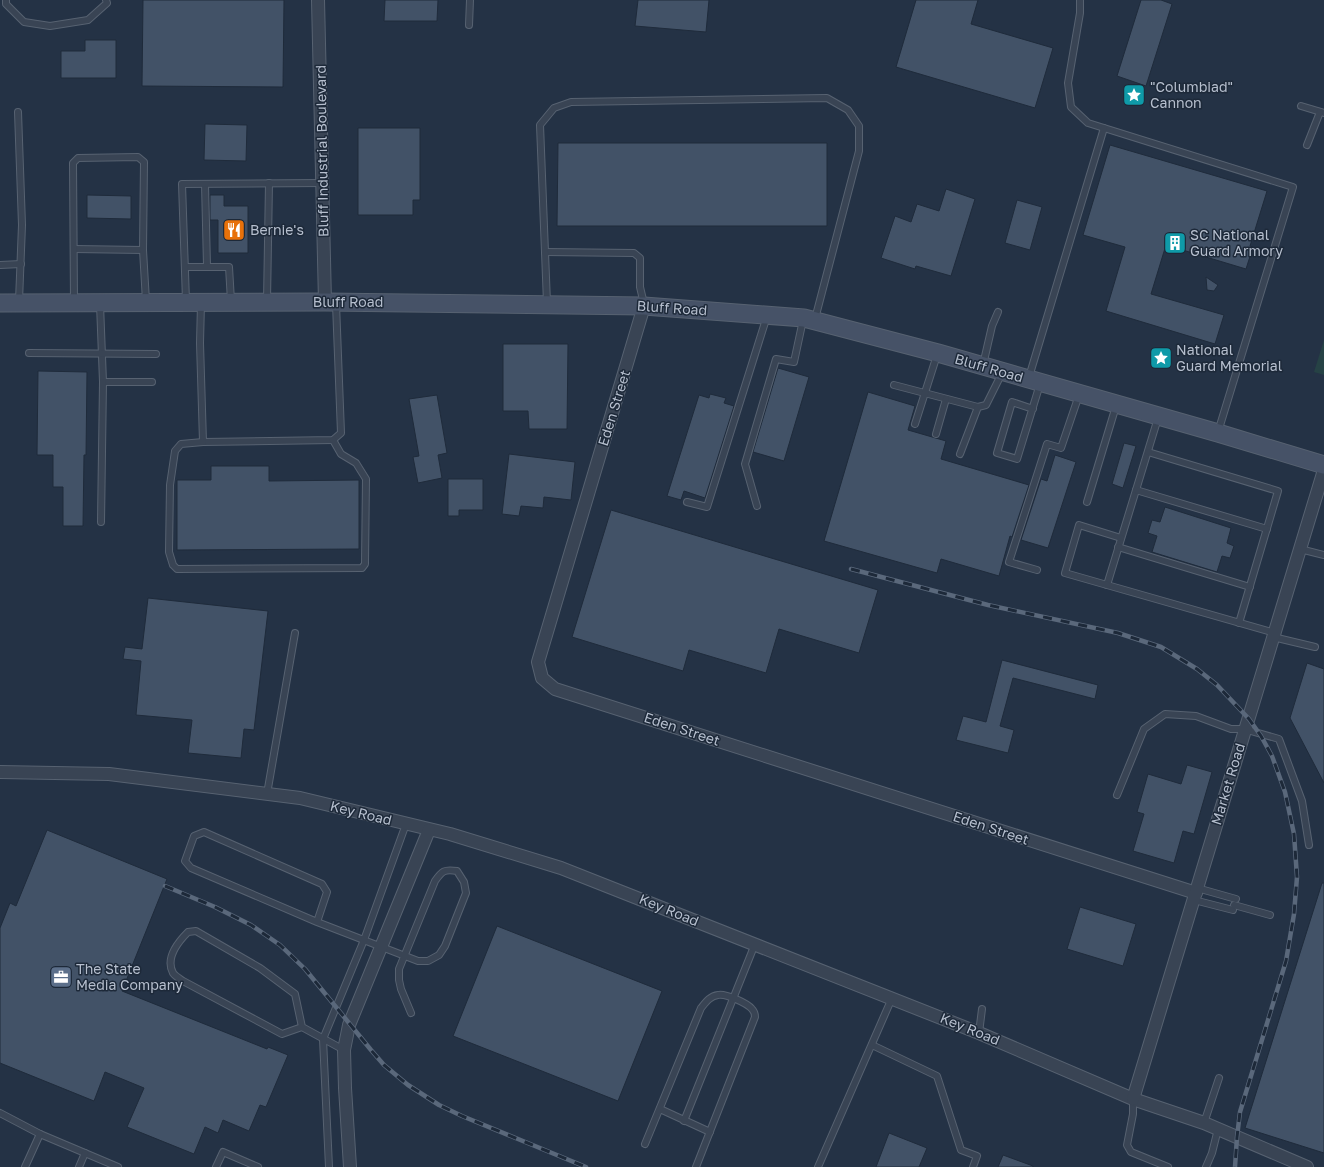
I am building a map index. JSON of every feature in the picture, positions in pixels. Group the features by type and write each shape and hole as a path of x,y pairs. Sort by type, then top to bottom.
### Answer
{"main road":[{"name":"Bluff Road","path":"0,303 330,302 547,304 644,306 809,319 938,353 1324,465"}],"street":[{"name":"Bluff Industrial Boulevard","path":"318,0 322,183 330,302"},
{"name":"Eden Street","path":"644,306 538,662 542,678 555,689 1195,894"},
{"name":"Market Road","path":"1133,1099 1244,729 1324,470"},
{"name":"Key Road","path":"0,772 109,774 300,798 450,834 561,868 979,1033 1133,1099 1204,1123 1291,1164 1307,1167"},
{"path":"350,1167 344,1050 349,1025 429,830"}],"lane":[{"path":"6,0 6,4 24,22 50,26 88,20 107,3 106,0"},
{"path":"469,25 470,0"},
{"path":"1080,0 1080,13 1068,83 1071,107 1088,123 1293,187 1218,433"},
{"path":"547,304 540,125 554,108 571,102 827,98 848,110 859,126 859,151 809,319 794,362 776,359 744,464 757,506"},
{"path":"1301,106 1322,113 1307,145"},
{"path":"18,112 22,225 19,303"},
{"path":"1033,408 1012,402 997,452 1017,458 1033,408 1034,381 1104,128"},
{"path":"74,303 73,163 78,158 138,157 144,162 143,250 146,302"},
{"path":"267,302 269,183"},
{"path":"203,442 200,343 194,302 186,267 182,184 322,183"},
{"path":"204,184 207,266"},
{"path":"74,250 143,250"},
{"path":"545,252 634,252 640,258 640,287 644,306"},
{"path":"0,265 21,264"},
{"path":"186,267 229,267 231,302"},
{"path":"330,302 341,433 333,440 203,442 181,444 175,451 170,485 169,552 173,565 177,569 362,568 365,564 366,479 356,463 341,454 333,440"},
{"path":"100,303 103,382 101,522"},
{"path":"983,366 992,326 998,312"},
{"path":"687,502 707,507 768,315"},
{"path":"29,353 156,354"},
{"path":"915,424 938,353"},
{"path":"894,385 978,407 986,406 1003,372"},
{"path":"103,382 152,382"},
{"path":"1036,570 1009,562 1047,444 1061,448 1079,394"},
{"path":"936,434 946,399"},
{"path":"1087,502 1117,404"},
{"path":"960,454 978,407"},
{"path":"1107,585 1159,416"},
{"path":"1148,452 1278,491 1239,622"},
{"path":"1136,490 1267,529"},
{"path":"1121,538 1079,525 1065,573 1239,622 1274,635 1315,647"},
{"path":"1118,547 1250,587"},
{"path":"1300,550 1324,555"},
{"path":"267,794 295,633"},
{"path":"1117,795 1144,729 1165,714 1196,716 1231,729 1244,729 1279,739 1302,801 1309,845"},
{"path":"329,1167 323,1039 364,940 406,824"},
{"path":"317,922 327,892 322,884 204,832 194,836 185,861 190,868 317,922 364,940 405,956 418,961 428,961 439,955 445,946 466,893 464,882 457,872 449,870 440,872 434,881 405,956 399,969 401,989 411,1013"},
{"path":"1195,894 1235,905"},
{"path":"1195,894 1270,915"},
{"path":"302,1027 282,1034 183,982 174,973 171,961 178,943 188,932 196,931 260,968 295,994 302,1027 344,1050"},
{"path":"684,1120 755,944"},
{"path":"645,1144 701,1008 707,1000 716,995 722,994 733,998 748,1005 754,1010 755,1017 696,1167"},
{"path":"818,1167 892,998"},
{"path":"979,1033 982,1009"},
{"path":"872,1045 937,1076 961,1150 977,1156 973,1167"},
{"path":"1204,1123 1219,1078"},
{"path":"1133,1099 1134,1114 1127,1145 1131,1152 1168,1167"},
{"path":"660,1109 710,1132"},
{"path":"0,1113 40,1134 118,1167"},
{"path":"1206,1167 1212,1153 1218,1129"},
{"path":"25,1167 40,1134"},
{"path":"216,1167 223,1152 258,1167"},
{"path":"79,1167 85,1154"}],"green space":[{"path":"1324,340 1324,375 1314,372"}],"building":[{"path":"143,0 284,0 283,87 142,86"},
{"path":"385,0 438,0 437,21 384,21"},
{"path":"638,0 709,0 706,32 635,26"},
{"path":"916,0 978,0 971,24 1053,48 1035,108 896,67"},
{"path":"1141,0 1161,0 1172,4 1146,86 1117,76"},
{"path":"85,40 116,40 116,78 61,78 61,51 85,51"},
{"path":"205,124 247,125 246,161 204,160"},
{"path":"358,128 420,128 420,200 413,200 413,215 358,215"},
{"path":"558,143 827,143 827,226 557,226"},
{"name":"SC National Guard Armory","path":"1110,145 1267,191 1250,246 1253,247 1246,269 1166,245 1151,294 1224,315 1215,344 1106,311 1125,247 1083,235"},
{"path":"946,189 975,199 951,276 916,266 915,269 881,258 895,216 911,222 917,204 939,211"},
{"path":"87,195 131,196 131,219 87,218"},
{"path":"210,195 224,195 224,206 248,206 248,253 218,253 218,220 210,220"},
{"path":"1017,200 1042,207 1030,250 1005,243"},
{"path":"1206,277 1218,285 1214,291 1207,290"},
{"path":"503,344 568,344 567,429 529,429 528,411 503,411"},
{"path":"778,368 809,377 784,461 753,452"},
{"path":"38,371 87,372 83,526 63,526 63,487 53,487 53,455 37,455"},
{"path":"868,392 915,406 908,430 946,441 941,459 1029,485 1012,537 1010,536 999,576 941,559 937,573 824,541"},
{"path":"710,394 726,398 724,403 734,406 705,498 684,491 681,500 667,496 699,395 709,398"},
{"path":"437,395 447,453 438,455 442,478 418,483 413,457 419,456 409,399"},
{"path":"1124,443 1136,446 1123,488 1112,484"},
{"path":"509,454 575,462 571,500 544,497 543,508 521,506 519,516 502,514"},
{"path":"1055,455 1076,462 1048,548 1021,540 1041,479 1047,481"},
{"path":"211,466 269,466 269,481 359,480 359,549 177,550 177,480 211,480"},
{"path":"448,479 483,479 483,510 459,510 459,516 448,516"},
{"path":"1165,507 1231,528 1227,543 1234,546 1230,558 1222,556 1217,572 1152,552 1157,536 1148,533 1152,520 1160,522"},
{"path":"611,510 878,590 859,653 779,629 766,673 689,650 683,671 572,637"},
{"path":"148,598 268,611 254,730 244,729 241,758 188,753 192,720 136,715 141,661 123,659 125,647 142,649"},
{"path":"1002,660 1098,685 1095,699 1013,678 1000,726 1014,730 1008,753 956,740 963,716 986,722"},
{"path":"1307,663 1324,669 1324,783 1290,718"},
{"path":"1187,765 1212,772 1194,834 1183,831 1174,863 1133,851 1144,814 1137,812 1148,774 1181,784"},
{"path":"47,830 167,879 122,991 267,1049 268,1047 288,1055 266,1107 260,1105 249,1131 223,1120 218,1133 205,1127 194,1154 127,1127 144,1088 105,1072 94,1101 0,1063 0,928 10,903 16,906"},
{"path":"1322,883 1324,883 1324,1153 1245,1128"},
{"path":"1080,907 1136,924 1123,966 1067,949"},
{"path":"497,926 662,991 618,1101 453,1036"},
{"path":"889,1133 927,1148 919,1167 876,1167"},
{"path":"1003,1155 1033,1166 1033,1167 998,1167"}],"railway":[{"path":"851,569 988,605 1118,633 1161,647 1197,669 1217,685 1249,719 1261,736 1272,756 1285,792 1294,834 1297,877 1294,914 1286,961 1240,1112 1235,1167"},
{"path":"165,886 215,907 251,925 280,945 305,969 384,1065 408,1085 439,1105 462,1116 586,1167"}],"place":[{"name":"\"Columbiad\" Cannon","path":"1134,95"},
{"name":"Bernie's","path":"234,230"},
{"name":"SC National Guard Armory","path":"1175,243"},
{"name":"National Guard Memorial","path":"1161,358"},
{"name":"The State Media Company","path":"61,977"}]}
